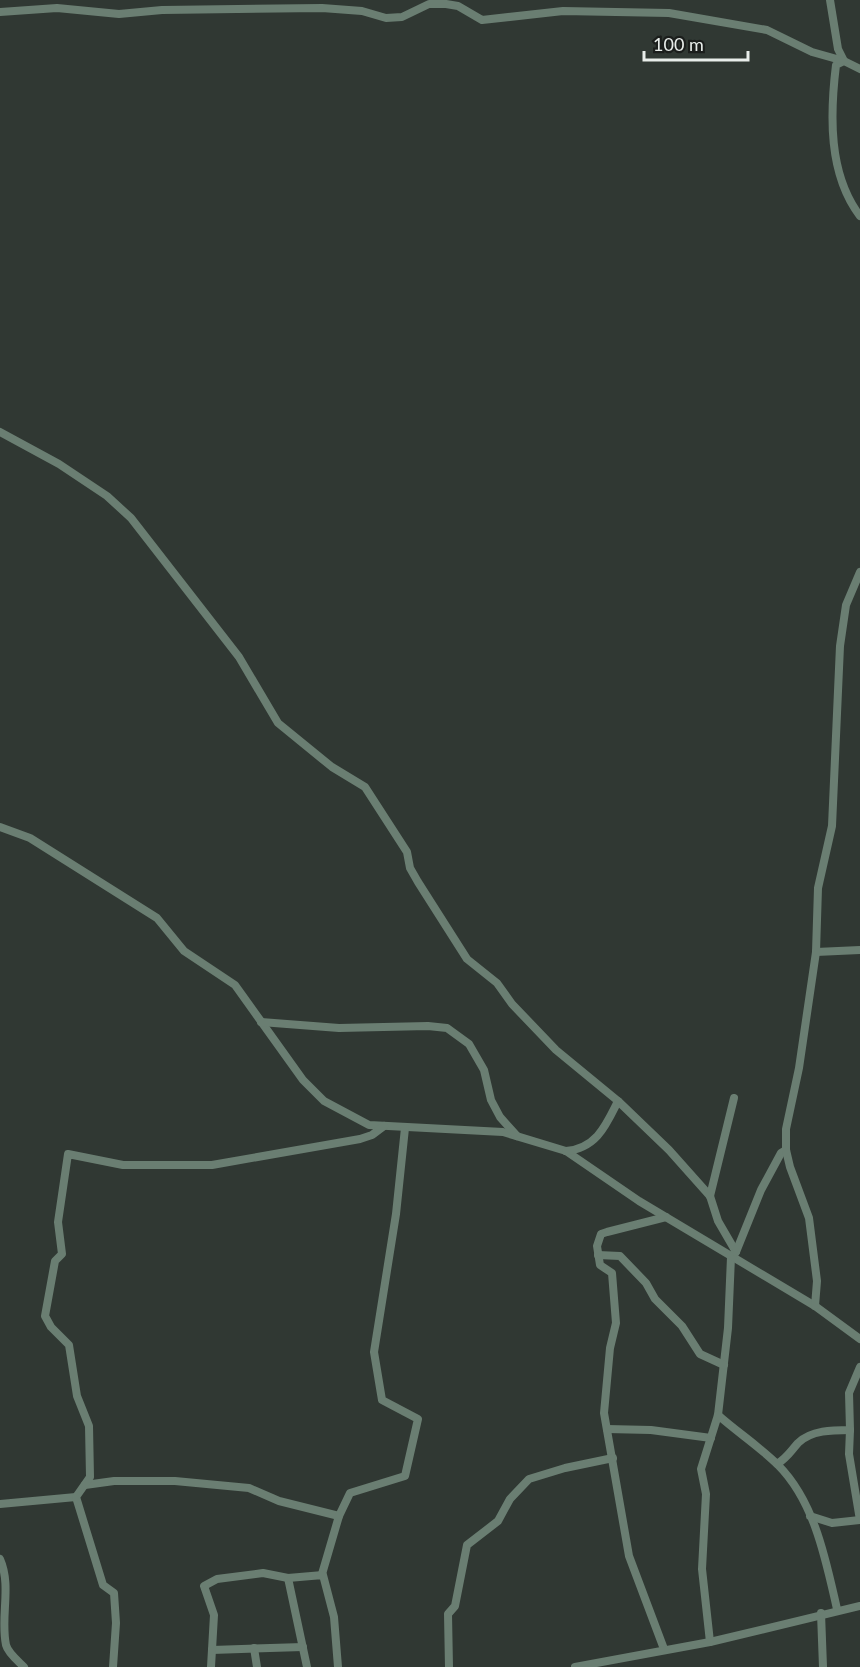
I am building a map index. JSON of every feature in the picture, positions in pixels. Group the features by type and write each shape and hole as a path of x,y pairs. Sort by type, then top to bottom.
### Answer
{"street":[{"path":"830,0 838,49 844,61"},
{"path":"0,12 57,8 119,14 171,9 322,8 362,11 386,18 402,17 429,4 446,4 458,6 482,20 563,11 669,13 767,30 812,52 844,61 860,69"},
{"path":"844,61 836,65 831,106 832,125 844,193 860,216"},
{"path":"0,432 59,464 106,496 131,518 239,657 278,723 332,767 365,787 398,836 418,882 467,959 497,983 512,1004 556,1050 618,1101 710,1196 718,1221 734,1255"},
{"path":"815,1306 817,1281 809,1218 786,1150 786,1129 799,1068 816,952 818,888 832,826 840,646 846,605 860,572"},
{"path":"0,827 30,838 157,918 184,951 235,985 303,1080 324,1101 362,1123 405,1128 503,1132 566,1151 666,1217 734,1255 815,1306 860,1339"},
{"path":"816,952 860,950"},
{"path":"261,1022 339,1028 447,1028 469,1044 484,1070 496,1108 517,1136"},
{"path":"710,1196 734,1098"},
{"path":"566,1151 580,1150 601,1135 618,1101"},
{"path":"0,1504 76,1497 90,1477 88,1420 77,1396 69,1346 51,1327 45,1316 55,1261 62,1254 58,1222 68,1154 74,1153 102,1162 123,1165 212,1165 372,1136 384,1126"},
{"path":"338,1667 334,1617 322,1574 339,1516 350,1492 405,1476 417,1419 382,1400 374,1352 396,1214 405,1128"},
{"path":"710,1642 702,1569 706,1494 701,1469 718,1415 734,1255 761,1190 781,1154 786,1150"},
{"path":"664,1649 629,1556 604,1413 604,1388 616,1323 615,1295 612,1273 600,1265 597,1246 602,1234 666,1217"},
{"path":"598,1255 620,1256 646,1283 655,1299 682,1326 700,1354 724,1365"},
{"path":"600,1265 620,1256"},
{"path":"810,1516 832,1523 860,1520 850,1430 849,1393 860,1367"},
{"path":"718,1415 777,1464 810,1516 823,1552 837,1610"},
{"path":"607,1429 651,1430 711,1438"},
{"path":"777,1464 788,1457 799,1442 824,1430 850,1430"},
{"path":"449,1667 448,1614 455,1606 467,1545 498,1521 510,1499 529,1479 613,1458"},
{"path":"85,1485 114,1481 176,1481 249,1488 279,1501 339,1516"},
{"path":"76,1497 103,1585 114,1593 116,1623 113,1667"},
{"path":"0,1559 5,1575 3,1627 6,1645 24,1667"},
{"path":"211,1667 214,1615 204,1586 206,1583 263,1573 288,1578 322,1574"},
{"path":"288,1578 307,1667"},
{"path":"575,1667 710,1642 820,1613 860,1606"},
{"path":"820,1613 823,1667"},
{"path":"212,1650 303,1647"},
{"path":"254,1648 257,1667"}]}
